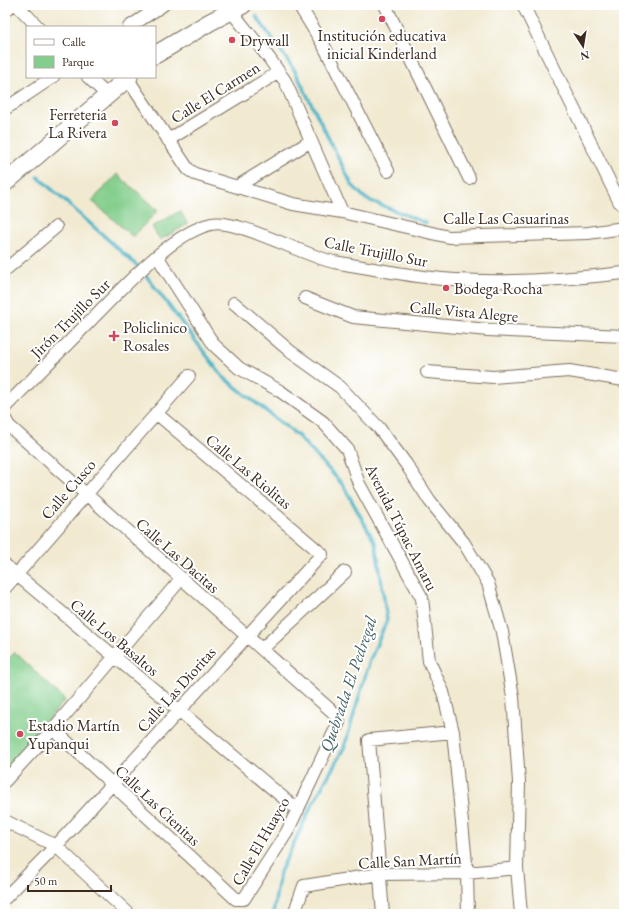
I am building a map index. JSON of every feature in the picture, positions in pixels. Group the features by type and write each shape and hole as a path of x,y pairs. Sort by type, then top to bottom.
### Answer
{"highway":[{"path":"156,54 198,28 236,7"},
{"path":"5,183 128,78"}],"street":[{"path":"131,26 163,5"},
{"path":"299,5 333,64 388,171"},
{"path":"385,5 469,178"},
{"path":"523,5 620,202"},
{"path":"11,6 37,26"},
{"path":"236,7 289,88 342,212"},
{"name":"Calle El Carmen","path":"168,140 279,72"},
{"path":"5,109 52,78"},
{"path":"89,78 107,95"},
{"name":"Calle Las Casuarinas","path":"128,78 168,140 192,172 293,204 342,212 449,237 588,233 624,228"},
{"path":"238,186 311,141"},
{"name":"Calle Trujillo Sur","path":"141,269 188,234 212,223 231,225 331,261 442,279 579,279 624,273"},
{"path":"5,270 56,227"},
{"name":"Avenida Túpac Amaru","path":"157,256 214,345 239,368 280,391 323,422 347,449 359,484 422,598 429,661 443,692 453,732 467,874 468,914"},
{"name":"Jirón Trujillo Sur","path":"5,407 141,269"},
{"name":"Calle Vista Alegre","path":"305,298 354,317 488,330 624,336"},
{"path":"234,303 291,352 340,387 380,428 430,501 464,543 488,583 502,632 513,697 519,782 517,868 521,914"},
{"path":"427,372 493,377 569,371 624,380"},
{"name":"Calle Cusco","path":"5,588 189,376"},
{"name":"Calle Las Riolitas","path":"156,413 322,554"},
{"name":"Calle Las Dacitas","path":"5,419 9,426 85,494 334,713"},
{"name":"Calle Las Dioritas","path":"5,898 56,846 246,635 322,554"},
{"name":"Calle Los Basaltos","path":"5,565 15,575 116,657 178,711 298,810"},
{"path":"262,649 345,572"},
{"path":"5,781 116,657 181,579"},
{"name":"Calle El Huayco","path":"244,899 288,832 339,722 334,713"},
{"name":"Calle Las Cienitas","path":"53,729 236,899 244,899"},
{"path":"383,914 369,740 453,732"},
{"path":"5,821 56,846 129,914"},
{"name":"Calle San Martín","path":"294,914 304,886 380,874 467,874 517,868"}],"green space":[{"path":"117,174 158,210 133,237 92,201"},
{"path":"180,211 188,224 160,240 152,227"},
{"name":"Estadio Martín Yupanqui","path":"15,652 65,700 5,769 5,663"}],"waterway":[{"path":"256,16 295,71 352,185 366,199 426,223"},
{"name":"Quebrada El Pedregal","path":"38,177 141,269 223,377 298,436 343,485 376,544 387,620 370,660 344,748 313,803 280,872 273,914"}],"place":[{"name":"Institución educativa inicial Kinderland","path":"382,19"},
{"name":"Drywall","path":"232,40"},
{"name":"Ferreteria La Rivera","path":"115,123"},
{"name":"Bodega Rocha","path":"446,288"},
{"name":"Policlinico Rosales","path":"114,336"},
{"name":"Estadio Martín Yupanqui","path":"20,734"}]}
